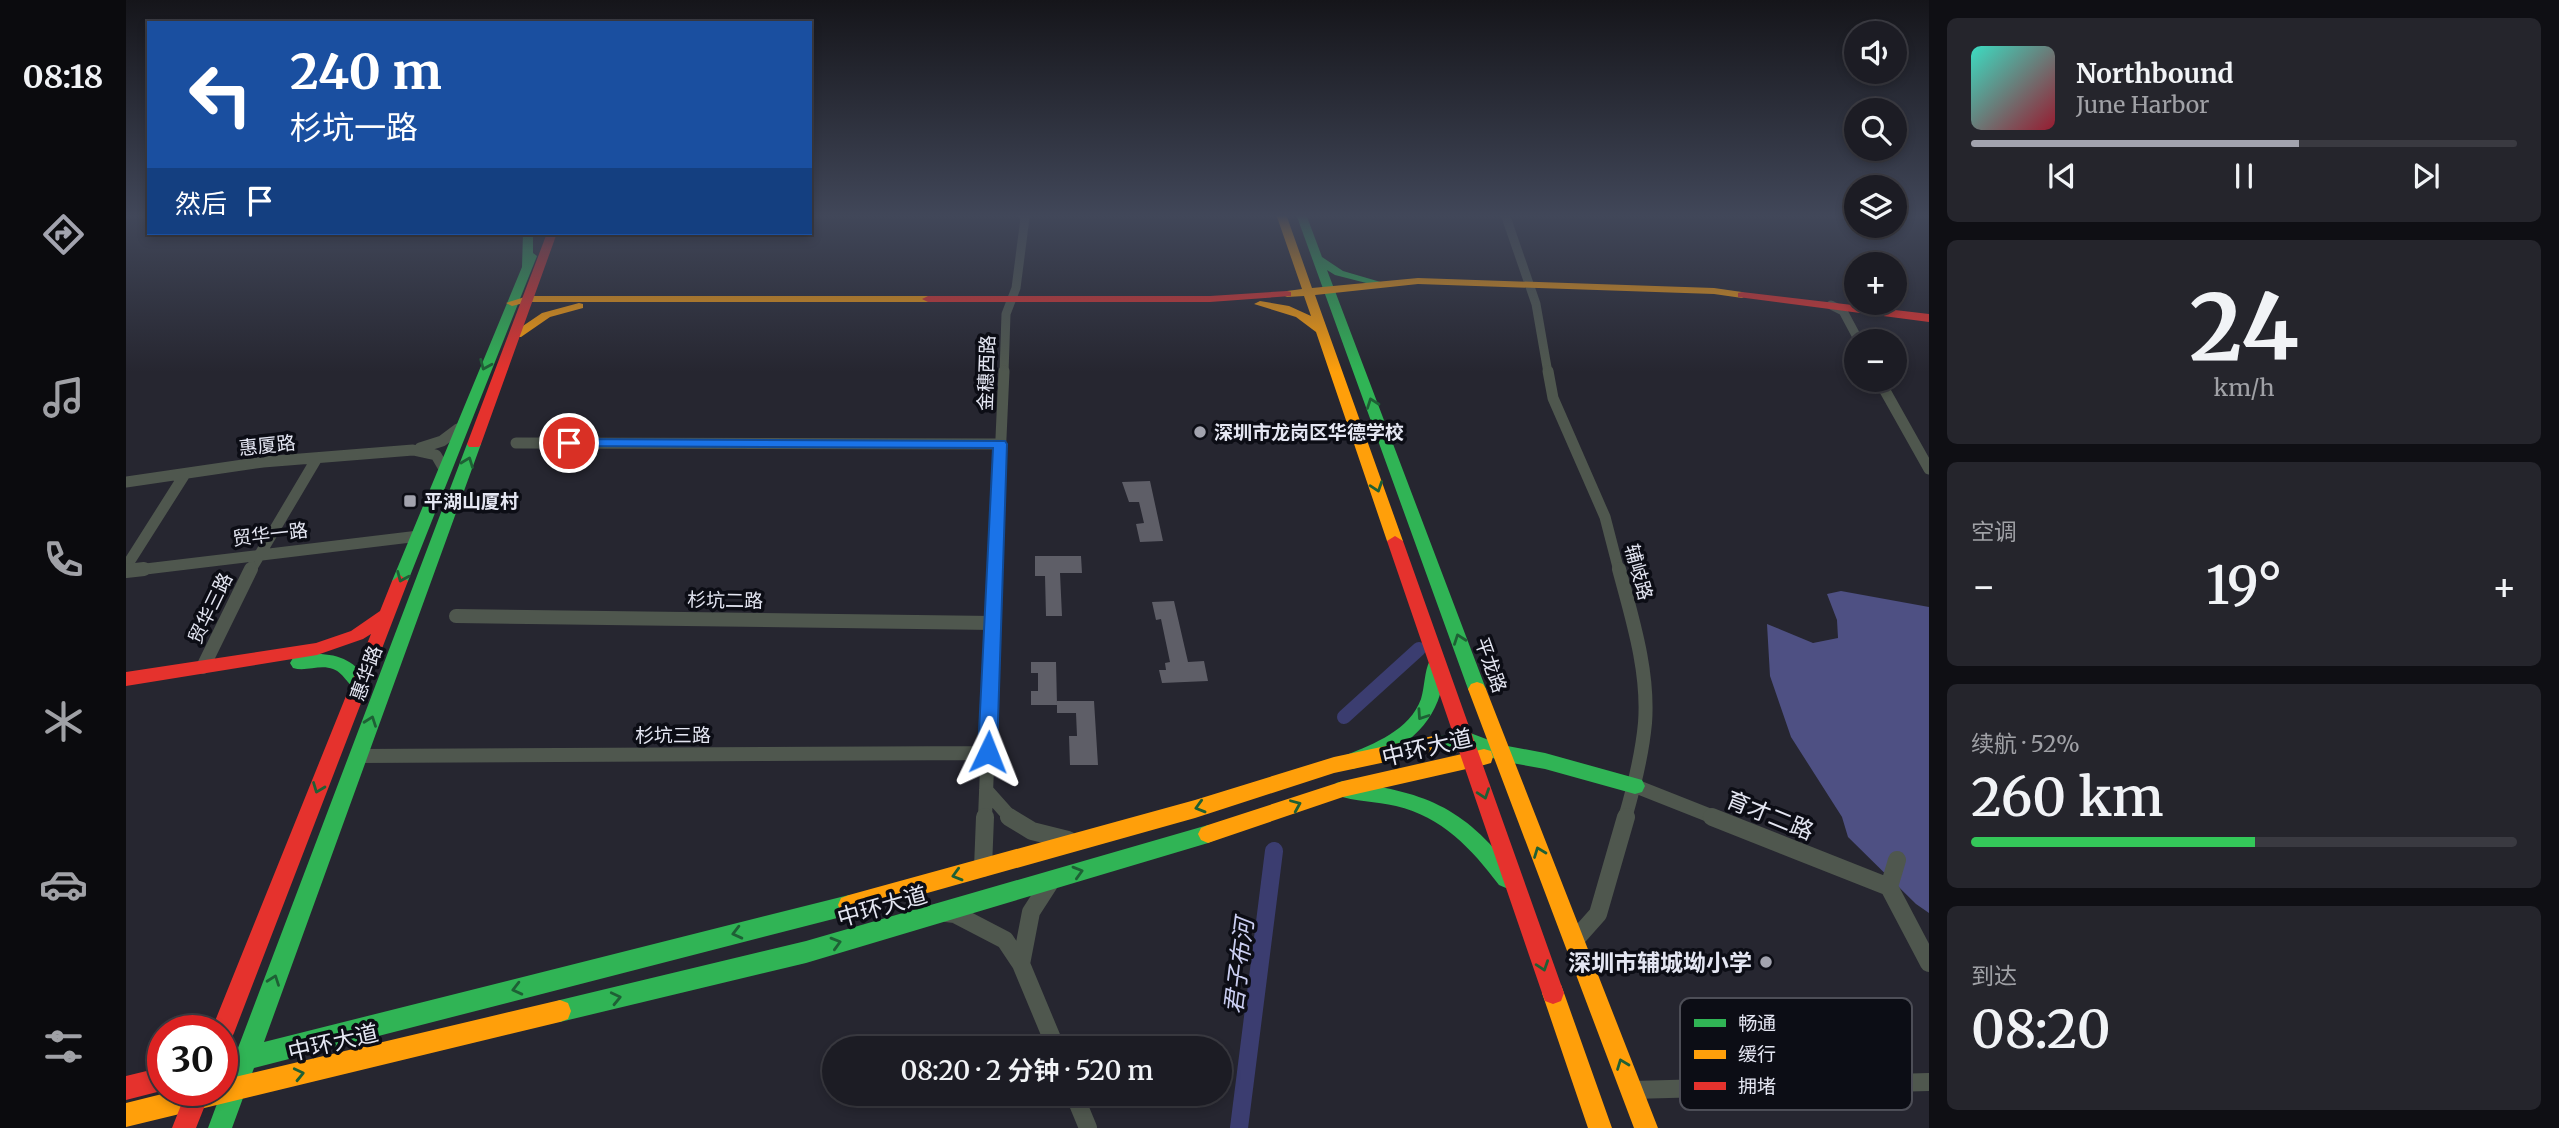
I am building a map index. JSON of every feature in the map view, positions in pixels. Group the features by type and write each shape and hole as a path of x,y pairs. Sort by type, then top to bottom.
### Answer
{"main road":[{"path":"534,267 543,289 580,302"},
{"path":"535,270 537,267"},
{"name":"惠华路","path":"229,1015 386,613 419,536 458,429 522,302 537,267"},
{"path":"1300,267 1600,1128"},
{"name":"平龙路","path":"1321,267 1501,753 1646,1128"},
{"path":"1331,267 1338,273 1378,282 1714,291 1929,320"},
{"path":"1331,293 1378,282"},
{"path":"522,302 1260,304 1331,293 1403,287 1530,287"},
{"path":"1010,303 1310,296"},
{"name":"惠华路","path":"238,1077 514,337 522,302"},
{"path":"514,337 523,328 546,315 580,302"},
{"path":"1260,304 1296,311 1322,331"},
{"path":"126,679 337,643 373,625 386,613"},
{"path":"1353,761 1402,739 1423,717 1435,690 1434,651"},
{"path":"126,691 329,660 344,663 354,670 359,683"},
{"name":"中环大道","path":"238,1060 873,899 1353,761 1465,739 1501,753"},
{"path":"1501,753 1545,761 1635,786"},
{"name":"中环大道","path":"238,1089 806,952 1249,822 1343,789 1501,753"},
{"path":"1343,789 1414,799 1442,812 1469,831 1495,860 1521,901"},
{"path":"126,1088 147,1083"},
{"name":"中环大道","path":"126,1115 156,1106"},
{"path":"184,1128 192,1106"},
{"name":"惠华路","path":"220,1128 228,1106"}],"street":[{"name":"金穗西路","path":"983,868 1006,314 1016,288 1019,267"},
{"name":"辅岐路","path":"1522,267 1539,316 1553,398 1605,517 1641,663 1644,747 1635,786 1598,914 1574,941"},
{"path":"1837,308 1851,329"},
{"path":"1886,392 1929,469"},
{"path":"413,450 442,441 458,429"},
{"path":"516,443 1000,444"},
{"path":"413,450 436,454 442,459 443,467"},
{"name":"惠厦路","path":"126,482 263,462 413,450"},
{"name":"贸华三路","path":"203,667 258,555 317,458"},
{"path":"126,569 185,474"},
{"name":"贸华一路","path":"126,569 419,536"},
{"name":"杉坑二路","path":"456,616 993,623"},
{"name":"杉坑三路","path":"358,756 988,752"},
{"name":"育才二路","path":"1635,786 1889,887"},
{"path":"986,789 998,807 1024,828 1046,837 1083,840"},
{"path":"1897,860 1889,887 1929,963"},
{"path":"1021,964 1029,912 1036,896 1053,880"},
{"path":"943,912 955,914 1004,940 1021,964 1050,1036"},
{"path":"1632,1090 1680,1089"},
{"path":"1079,1106 1088,1128"}],"shaded area":[{"path":"1841,591 1929,607 1929,913 1916,904 1848,837 1842,817 1791,737 1770,676 1767,624 1813,643 1838,638 1837,620 1827,594"}],"building":[{"path":"1150,481 1163,541 1140,542 1136,524 1144,523 1139,502 1129,502 1122,482"},
{"path":"1035,556 1081,556 1082,573 1060,573 1062,616 1046,616 1045,576 1035,576"},
{"path":"1174,601 1188,662 1204,661 1208,681 1162,683 1159,670 1166,670 1165,663 1170,662 1161,619 1156,620 1152,602"},
{"path":"1031,662 1056,662 1057,705 1031,705 1031,691 1038,691 1038,673 1031,673"},
{"path":"1057,701 1094,701 1098,765 1070,765 1069,736 1077,736 1076,713 1057,713"}],"waterway":[{"name":"君子布河","path":"1344,717 1419,649"},
{"name":"君子布河","path":"1239,1128 1274,851"}],"traffic: fast":[{"path":"400,581 528,267"},
{"path":"1321,267 1477,689"},
{"path":"1330,267 1339,273 1378,283"},
{"path":"220,1128 474,444"},
{"path":"299,663 334,662 348,669 359,683"},
{"path":"1353,761 1400,737 1422,716 1434,685 1436,665"},
{"path":"1433,744 1465,739 1501,753 1545,761 1635,786"},
{"path":"1343,789 1395,798 1436,812 1472,837 1506,878"},
{"path":"560,1011 806,952 1208,834"},
{"path":"238,1060 849,905"}],"traffic: slow":[{"path":"1299,267 1395,541"},
{"path":"1287,294 1418,281 1714,291 1742,295"},
{"path":"512,303 528,299 928,299"},
{"path":"1260,304 1293,311 1321,330"},
{"path":"517,334 546,315 579,306"},
{"path":"1477,689 1646,1128"},
{"path":"849,905 1195,809 1334,765 1433,744"},
{"path":"1208,834 1343,789 1484,757"},
{"path":"1553,993 1600,1128"},
{"path":"126,1115 560,1011"}],"traffic: jam":[{"path":"474,444 540,267"},
{"path":"928,299 1210,299 1287,294"},
{"path":"1742,295 1929,318"},
{"path":"1395,541 1553,993"},
{"path":"229,1015 400,581"},
{"path":"126,679 317,649 357,635 384,616"},
{"path":"126,1088 147,1083"},
{"path":"184,1128 193,1106"}],"place":[{"name":"深圳市龙岗区华德学校","path":"1200,432"},
{"name":"平湖山厦村","path":"410,501"},
{"name":"深圳市辅城坳小学","path":"1766,962"}],"route":[{"path":"569,443 1000,444 988,752"}]}
